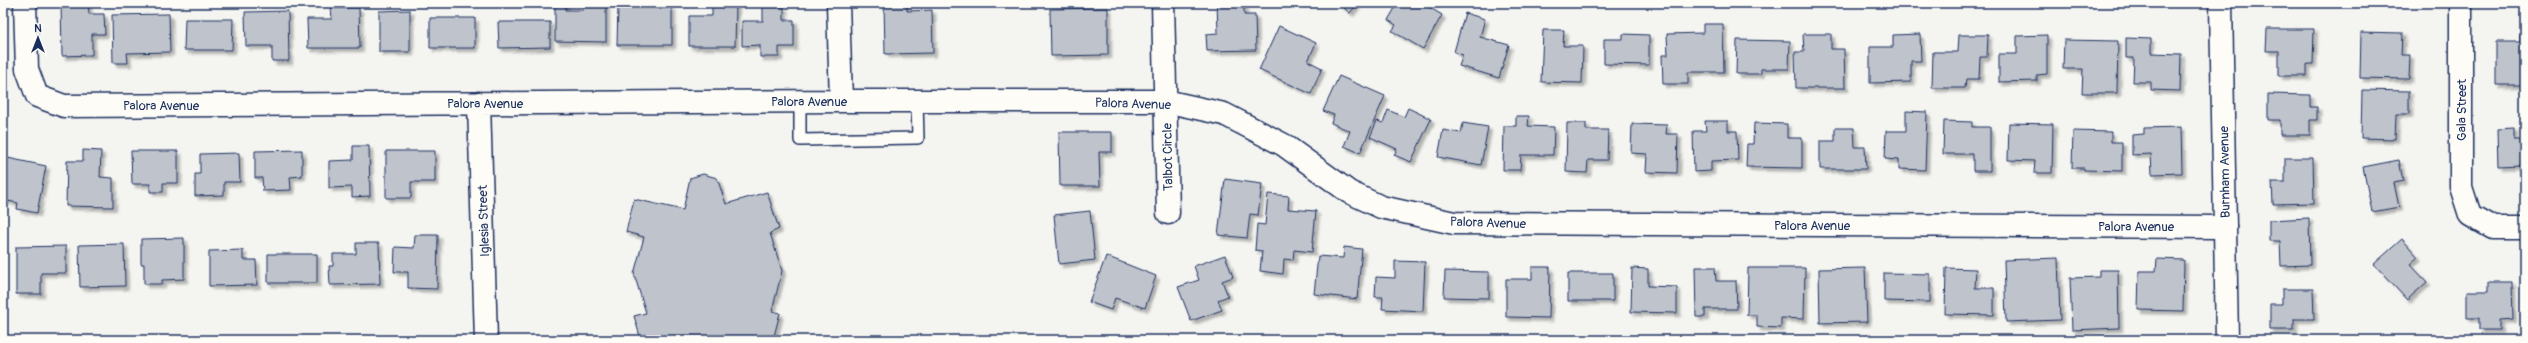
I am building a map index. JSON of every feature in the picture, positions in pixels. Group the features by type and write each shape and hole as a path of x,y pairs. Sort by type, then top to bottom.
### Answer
{"street":[{"name":"Palora Avenue","path":"25,3 27,69 37,96 64,106 800,101 1165,101 1224,114 1284,145 1349,192 1381,207 1454,223 2225,226"},
{"path":"838,3 841,101"},
{"name":"Talbot Circle","path":"1163,3 1168,213"},
{"name":"Burnham Avenue","path":"2222,3 2227,340"},
{"name":"Gala Street","path":"2461,3 2461,186 2470,215 2493,228 2525,228"},
{"name":"Iglesia Street","path":"479,103 486,340"}],"lane":[{"path":"800,101 800,140 918,138 918,101"}],"building":[{"path":"88,3 89,14 104,14 105,34 92,34 92,55 62,56 61,4"},
{"path":"555,3 566,3 565,10 583,10 583,3 606,3 606,42 555,41"},
{"path":"884,3 907,3 907,11 932,10 933,53 885,54"},
{"path":"1217,3 1244,3 1244,15 1255,15 1256,50 1207,51 1206,34 1218,33"},
{"path":"1338,3 1358,3 1350,13"},
{"path":"1398,3 1422,3 1442,15 1423,49 1392,31 1396,25 1388,20"},
{"path":"712,4 736,4 735,46 689,46 689,16 712,16"},
{"path":"618,7 672,7 672,45 617,45"},
{"path":"763,7 784,7 784,20 794,20 794,47 779,47 779,57 760,57 760,45 742,46 742,21 763,21"},
{"path":"331,8 359,8 360,48 308,48 307,19 332,19"},
{"path":"1108,8 1108,55 1051,56 1050,9"},
{"path":"410,10 410,52 379,52 379,11"},
{"path":"288,11 289,61 272,61 272,46 246,46 245,12"},
{"path":"1465,13 1485,19 1480,37 1509,45 1499,78 1459,66 1463,55 1454,52"},
{"path":"169,14 170,52 127,53 128,63 113,63 112,15"},
{"path":"430,18 475,18 475,48 430,48"},
{"path":"185,19 233,19 232,50 184,50"},
{"path":"498,22 550,22 550,47 499,48"},
{"path":"1703,24 1723,24 1724,72 1688,72 1688,84 1663,84 1662,55 1668,55 1667,34 1703,33"},
{"path":"1279,26 1316,43 1308,61 1322,68 1311,94 1259,70"},
{"path":"2267,29 2314,29 2313,64 2307,64 2307,76 2279,76 2279,51 2266,51"},
{"path":"1543,30 1564,30 1563,46 1583,46 1582,83 1541,82"},
{"path":"2361,32 2402,33 2401,55 2410,55 2409,79 2360,78"},
{"path":"1623,34 1649,35 1649,65 1604,64 1604,39 1623,39"},
{"path":"1803,34 1831,34 1831,49 1844,49 1845,88 1796,88 1795,52 1804,52"},
{"path":"1920,34 1921,61 1911,61 1911,82 1870,83 1870,47 1893,47 1893,35"},
{"path":"1959,35 1988,35 1987,57 1980,57 1979,79 1966,79 1965,88 1932,88 1933,52 1958,52"},
{"path":"2047,35 2047,74 2037,75 2037,81 1999,82 1999,54 2017,54 2017,36"},
{"path":"2520,35 2525,35 2525,85 2496,85 2496,42 2520,42"},
{"path":"2126,38 2151,39 2151,53 2181,54 2180,91 2151,90 2151,82 2133,82 2134,58 2126,58"},
{"path":"1737,40 1790,41 1789,69 1761,69 1761,74 1736,74"},
{"path":"2064,40 2118,41 2117,93 2082,93 2083,69 2063,69"},
{"path":"1339,76 1385,96 1360,153 1344,146 1350,131 1331,123 1334,115 1323,111"},
{"path":"2362,90 2409,91 2409,114 2396,114 2395,139 2361,138"},
{"path":"2268,94 2310,95 2310,107 2317,107 2317,120 2310,120 2310,135 2280,135 2280,120 2268,120"},
{"path":"1408,108 1431,119 1411,162 1394,155 1397,149 1370,137 1377,121 1383,123 1388,110 1404,117"},
{"path":"1906,111 1927,112 1925,170 1899,169 1899,160 1885,159 1886,131 1906,131"},
{"path":"1516,116 1529,116 1528,126 1554,127 1553,155 1521,155 1520,170 1503,170 1504,126 1516,126"},
{"path":"1705,121 1728,121 1728,131 1737,131 1738,160 1711,161 1711,171 1694,172 1693,131 1706,131"},
{"path":"1944,121 1972,122 1972,127 1990,127 1990,171 1973,171 1973,154 1943,154"},
{"path":"1463,123 1488,127 1481,165 1438,157 1443,130 1461,133"},
{"path":"1567,123 1586,123 1586,130 1608,130 1607,160 1588,160 1587,173 1566,172"},
{"path":"1754,123 1787,124 1787,138 1802,138 1802,168 1746,167 1747,144 1753,144"},
{"path":"2009,123 2053,124 2052,173 2034,173 2035,161 2008,160"},
{"path":"1632,124 1667,125 1666,134 1678,134 1677,173 1646,172 1647,154 1631,153"},
{"path":"2181,127 2182,173 2152,174 2151,154 2132,155 2132,135 2144,134 2144,128"},
{"path":"1835,128 1854,128 1855,147 1865,147 1866,169 1820,169 1820,141 1835,141"},
{"path":"2514,128 2514,139 2525,139 2525,176 2520,176 2520,165 2498,166 2497,129"},
{"path":"2073,131 2111,132 2111,142 2122,142 2122,171 2084,170 2084,168 2072,168"},
{"path":"1059,132 1112,132 1112,152 1099,152 1100,186 1060,186"},
{"path":"353,146 369,146 370,196 352,197 352,187 329,188 329,161 353,160"},
{"path":"83,150 101,151 100,177 113,178 113,207 66,206 67,161 83,161"},
{"path":"302,150 302,176 290,177 291,190 263,191 262,178 255,178 255,151"},
{"path":"131,151 178,151 178,183 163,183 163,192 150,192 150,184 132,184"},
{"path":"386,151 435,151 435,182 411,182 411,198 386,198"},
{"path":"239,153 240,182 224,182 224,195 195,196 195,174 200,174 200,154"},
{"path":"3,157 46,166 37,213 17,209 18,203 3,200"},
{"path":"2285,158 2313,158 2314,203 2273,204 2272,182 2285,182"},
{"path":"2399,160 2403,181 2394,183 2399,207 2372,212 2363,167"},
{"path":"703,174 717,178 726,204 767,192 779,229 770,233 782,271 772,311 780,313 773,340 641,340 634,316 646,313 634,274 644,237 626,232 634,199 683,210 690,178"},
{"path":"1225,179 1262,184 1258,215 1250,214 1247,238 1218,235"},
{"path":"1268,194 1289,196 1288,209 1316,211 1312,252 1294,250 1293,260 1284,259 1283,274 1260,271 1262,251 1255,250 1257,224 1265,225"},
{"path":"1090,211 1095,260 1059,264 1054,215"},
{"path":"2309,218 2310,265 2281,266 2280,241 2269,241 2269,220"},
{"path":"415,235 438,235 437,289 408,288 408,272 394,272 395,247 414,248"},
{"path":"184,238 184,279 162,280 162,284 144,284 144,264 141,264 141,239"},
{"path":"2402,239 2418,257 2410,264 2427,282 2407,300 2374,264"},
{"path":"356,243 379,243 380,284 330,285 329,266 333,266 333,254 356,254"},
{"path":"124,244 125,286 80,287 79,245"},
{"path":"66,246 66,273 41,273 41,294 16,294 16,247"},
{"path":"1344,247 1362,249 1357,299 1314,294 1318,256 1343,258"},
{"path":"243,250 243,260 256,260 257,285 209,286 209,251"},
{"path":"268,254 317,254 317,283 268,283"},
{"path":"1225,255 1233,277 1222,281 1228,296 1218,300 1222,310 1191,321 1178,287 1199,280 1194,266"},
{"path":"1106,256 1156,276 1145,308 1115,298 1111,310 1089,302"},
{"path":"2058,258 2060,320 2006,322 2004,260"},
{"path":"2157,259 2184,260 2183,311 2138,310 2139,271 2156,271"},
{"path":"1395,261 1425,262 1423,311 1382,309 1383,297 1375,297 1376,277 1395,278"},
{"path":"1532,267 1550,267 1549,318 1506,317 1506,279 1532,279"},
{"path":"1695,267 1715,267 1716,281 1736,281 1737,309 1705,309 1705,317 1696,317"},
{"path":"1632,268 1648,269 1648,286 1677,287 1677,313 1631,312"},
{"path":"1748,268 1805,268 1804,319 1781,318 1781,328 1757,327 1757,315 1747,315"},
{"path":"1865,268 1867,322 1820,323 1819,269"},
{"path":"1946,268 1976,269 1975,288 1994,288 1994,315 1945,314"},
{"path":"2099,270 2118,270 2119,328 2072,330 2070,278 2099,277"},
{"path":"1445,271 1489,272 1489,298 1444,297"},
{"path":"1568,273 1613,273 1613,301 1568,301"},
{"path":"1884,273 1930,274 1930,302 1884,301"},
{"path":"2489,282 2512,282 2513,319 2499,320 2499,330 2479,330 2479,318 2467,318 2467,291 2489,291"},
{"path":"2282,289 2313,289 2314,319 2294,319 2294,330 2270,330 2270,304 2282,304"}]}
